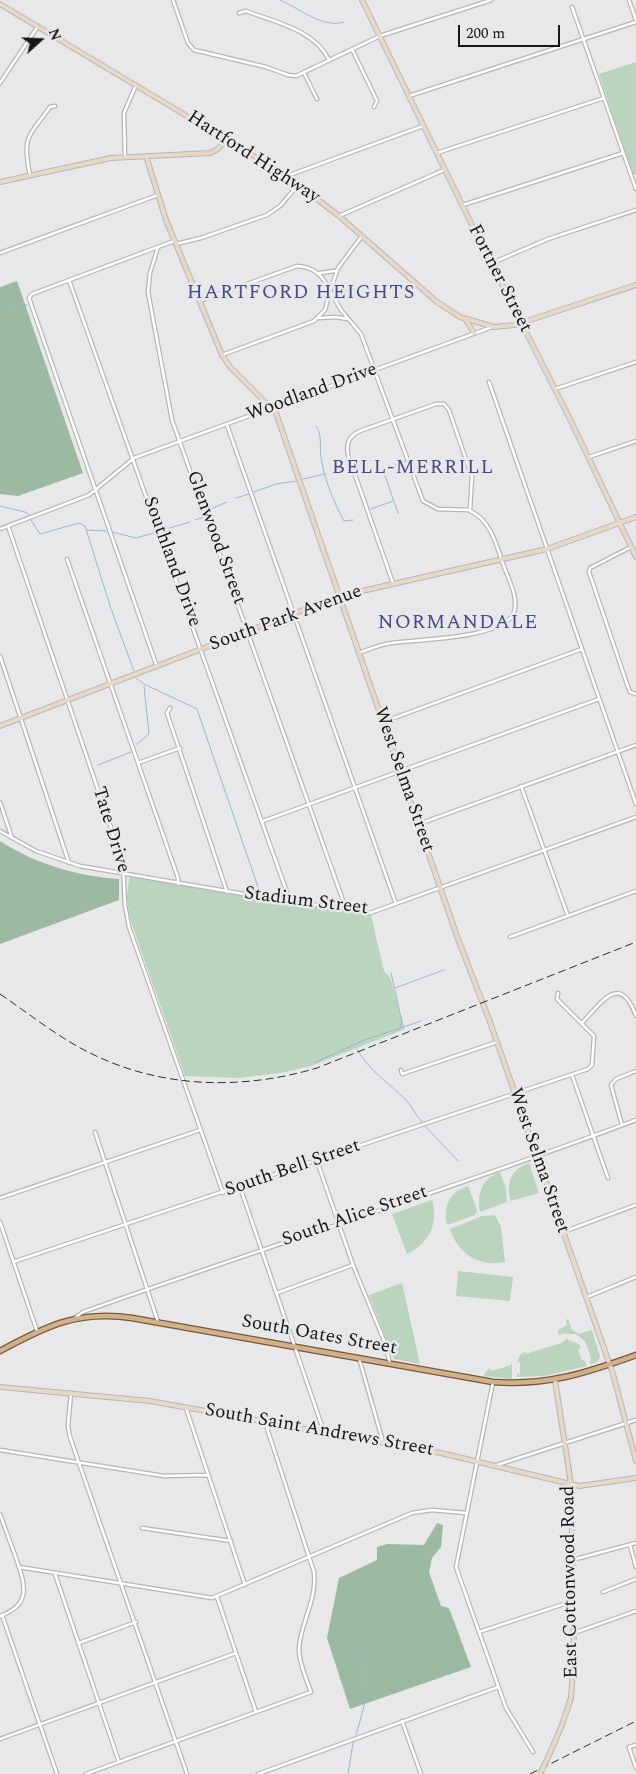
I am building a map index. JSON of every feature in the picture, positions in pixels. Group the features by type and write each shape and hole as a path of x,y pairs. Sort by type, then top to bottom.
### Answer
{"main road":[{"name":"South Oates Street","path":"0,1351 37,1331 76,1317 111,1315 493,1382 530,1383 556,1380 636,1355"}],"street":[{"path":"172,0 188,43 196,51 296,76 380,36 491,0"},
{"name":"Fortner Street","path":"362,0 444,170 589,457 636,557"},
{"path":"409,96 636,21 629,0"},
{"name":"Hartford Highway","path":"0,4 287,176 340,216 437,302 466,320 494,327"},
{"path":"572,6 636,189"},
{"path":"239,13 246,11 289,27 317,43 329,60"},
{"path":"0,83 38,26"},
{"path":"352,49 377,101 374,107"},
{"path":"304,72 318,99"},
{"path":"125,157 124,113 136,85"},
{"path":"436,153 604,98"},
{"path":"30,176 25,152 26,142 50,108 55,106"},
{"path":"287,176 423,126"},
{"path":"0,182 94,161 125,157 210,152 218,149 227,139"},
{"path":"462,206 623,153"},
{"name":"West Selma Street","path":"146,156 175,242 222,355 231,368 276,413 440,888 497,1042 586,1298 626,1423 636,1461"},
{"path":"340,216 444,170"},
{"path":"157,666 95,492 30,296 158,247 201,238 267,214 280,206 299,184"},
{"path":"0,253 158,195"},
{"path":"491,264 548,239 636,210"},
{"path":"318,318 327,306 336,270 362,236"},
{"name":"Glenwood Street","path":"158,247 148,280 148,299 168,406 346,909"},
{"path":"200,301 292,267 304,267 320,273 336,270"},
{"path":"320,273 341,310 361,334 423,501 438,510 470,510 480,518 490,530 515,603 513,615 506,622 489,629 434,640 392,643 360,653"},
{"name":"Southland Drive","path":"69,280 203,650 290,901"},
{"name":"Woodland Drive","path":"0,529 95,492 134,458 474,333 494,327 522,323 636,285"},
{"path":"222,355 318,318 335,317 350,320"},
{"path":"466,320 474,333"},
{"path":"555,389 636,362"},
{"path":"489,382 636,804"},
{"path":"393,583 347,449 348,441 356,433 439,404 447,407 472,477 470,510"},
{"path":"227,424 396,904"},
{"path":"589,457 636,441"},
{"name":"South Park Avenue","path":"0,726 203,650 340,596 547,549 636,517"},
{"name":"Tate Drive","path":"8,526 125,874 124,900 127,919 223,1193"},
{"path":"631,547 590,568 589,572 628,687 630,692 636,694"},
{"path":"68,559 178,878 178,884"},
{"path":"383,722 582,649"},
{"path":"0,656 70,863"},
{"path":"262,821 599,699"},
{"path":"170,708 168,713 227,892"},
{"path":"418,824 636,745"},
{"path":"138,763 180,748"},
{"path":"521,786 568,916"},
{"path":"0,802 13,839"},
{"name":"Stadium Street","path":"0,831 13,839 70,863 227,892 373,912 636,817"},
{"path":"510,937 636,891"},
{"path":"558,993 558,999 582,1023 608,996 616,993 628,998 636,1016"},
{"name":"South Bell Street","path":"13,1262 588,1069 592,1065 591,1057 595,1039 593,1034 582,1023"},
{"path":"401,1070 402,1074 497,1042"},
{"path":"622,1125 610,1085 616,1079 636,1071"},
{"path":"572,1075 608,1178"},
{"name":"South Alice Street","path":"76,1317 83,1312 148,1287 537,1157 636,1120"},
{"path":"0,1198 200,1130"},
{"path":"95,1132 148,1287 158,1322"},
{"path":"317,1161 353,1265 380,1329 390,1364"},
{"path":"240,1187 324,1432"},
{"path":"563,1232 636,1205"},
{"path":"0,1222 37,1331"},
{"path":"277,1292 353,1265"},
{"path":"586,1298 636,1277"},
{"path":"359,1358 383,1442"},
{"name":"East Cottonwood Road","path":"540,1774 562,1725 570,1698 574,1674 571,1484 556,1380"},
{"path":"493,1382 456,1567 509,1716 533,1752"},
{"name":"South Saint Andrews Street","path":"0,1387 128,1398 383,1442 477,1461 571,1484 588,1486 636,1478"},
{"path":"71,1393 68,1431 123,1584 187,1774"},
{"path":"186,1408 245,1585"},
{"path":"495,1466 636,1420"},
{"path":"86,1774 311,1692 300,1662 299,1647 314,1596 315,1579 311,1557 265,1422"},
{"path":"0,1450 164,1476 208,1474"},
{"path":"19,1568 207,1598 217,1597 420,1511 466,1513"},
{"path":"0,1514 24,1583 23,1598 13,1610 1,1616 56,1774"},
{"path":"142,1528 231,1541"},
{"path":"572,1560 636,1543"},
{"path":"630,1545 636,1567"},
{"path":"55,1574 120,1762"},
{"path":"603,1592 636,1579"},
{"path":"217,1597 256,1712"},
{"path":"479,1632 573,1601"},
{"path":"574,1633 636,1611"},
{"path":"79,1643 136,1622"},
{"path":"0,1739 236,1653"},
{"path":"258,1774 498,1687"},
{"path":"402,1722 420,1774"},
{"path":"636,1745 629,1747 636,1768"}],"green space":[{"path":"636,62 636,174 633,175 599,74"},
{"path":"17,281 83,473 18,496 0,494 0,287"},
{"path":"0,841 28,856 57,868 87,875 119,879 119,900 0,944"},
{"path":"131,877 371,915 384,971 390,977 405,1029 311,1066 281,1073 239,1078 185,1076 130,919 127,897 129,879"},
{"path":"529,1163 539,1193 511,1201 509,1183 511,1178 518,1169"},
{"path":"500,1172 506,1188 507,1202 480,1212 479,1199 482,1188 488,1179"},
{"path":"468,1186 477,1210 475,1215 447,1225 446,1212 449,1201 456,1192"},
{"path":"432,1200 434,1217 430,1232 421,1245 407,1254 392,1214"},
{"path":"495,1215 501,1227 505,1262 487,1262 471,1257 458,1245 450,1229 482,1216"},
{"path":"458,1271 513,1277 510,1301 456,1296"},
{"path":"402,1283 420,1364 394,1359 369,1295"},
{"path":"568,1319 572,1330 579,1334 592,1330 600,1357 597,1362 590,1365 591,1357 585,1341 576,1334 565,1334 571,1332 559,1335 558,1330 567,1325 566,1320"},
{"path":"566,1339 579,1344 581,1349 578,1348 581,1359 585,1361 587,1366 544,1376 517,1377 517,1373 520,1375 520,1363 517,1361 520,1355 526,1351 525,1354 562,1343"},
{"path":"512,1362 512,1379 483,1376 489,1368 492,1371 511,1365"},
{"path":"437,1523 443,1525 441,1547 432,1558 429,1572 441,1606 449,1608 471,1667 350,1709 327,1638 339,1578 377,1560 377,1547 387,1544 424,1545"}],"waterway":[{"path":"280,0 311,17 328,23 344,22"},
{"path":"0,306 27,305"},
{"path":"316,426 320,437 322,465 333,498 344,521 353,520"},
{"path":"398,513 383,470 406,461"},
{"path":"303,479 325,474"},
{"path":"254,492 276,484 297,481"},
{"path":"236,498 249,494"},
{"path":"371,509 393,501"},
{"path":"208,512 227,502"},
{"path":"0,506 25,512 29,515"},
{"path":"195,520 204,517"},
{"path":"31,520 40,534 79,523 85,526 110,606 134,671"},
{"path":"163,530 190,522"},
{"path":"87,530 106,531"},
{"path":"112,532 136,538 157,532"},
{"path":"136,678 144,684 197,709 260,893"},
{"path":"137,744 149,734 144,686"},
{"path":"98,765 131,752"},
{"path":"262,900 265,903"},
{"path":"395,988 444,970"},
{"path":"391,973 402,1022 400,1028"},
{"path":"314,1063 362,1041 421,1021"},
{"path":"357,1049 367,1064 408,1102 422,1122"},
{"path":"426,1127 458,1161"},
{"path":"356,1735 367,1691 368,1671 365,1645"},
{"path":"348,1774 353,1743"}],"railway":[{"path":"0,994 75,1045 133,1070 163,1078 194,1082 256,1081 317,1068 636,942"},
{"path":"530,1774 636,1721"}],"district":[{"name":"HARTFORD HEIGHTS","path":"301,294"},
{"name":"BELL-MERRILL","path":"413,469"},
{"name":"NORMANDALE","path":"458,624"}]}
